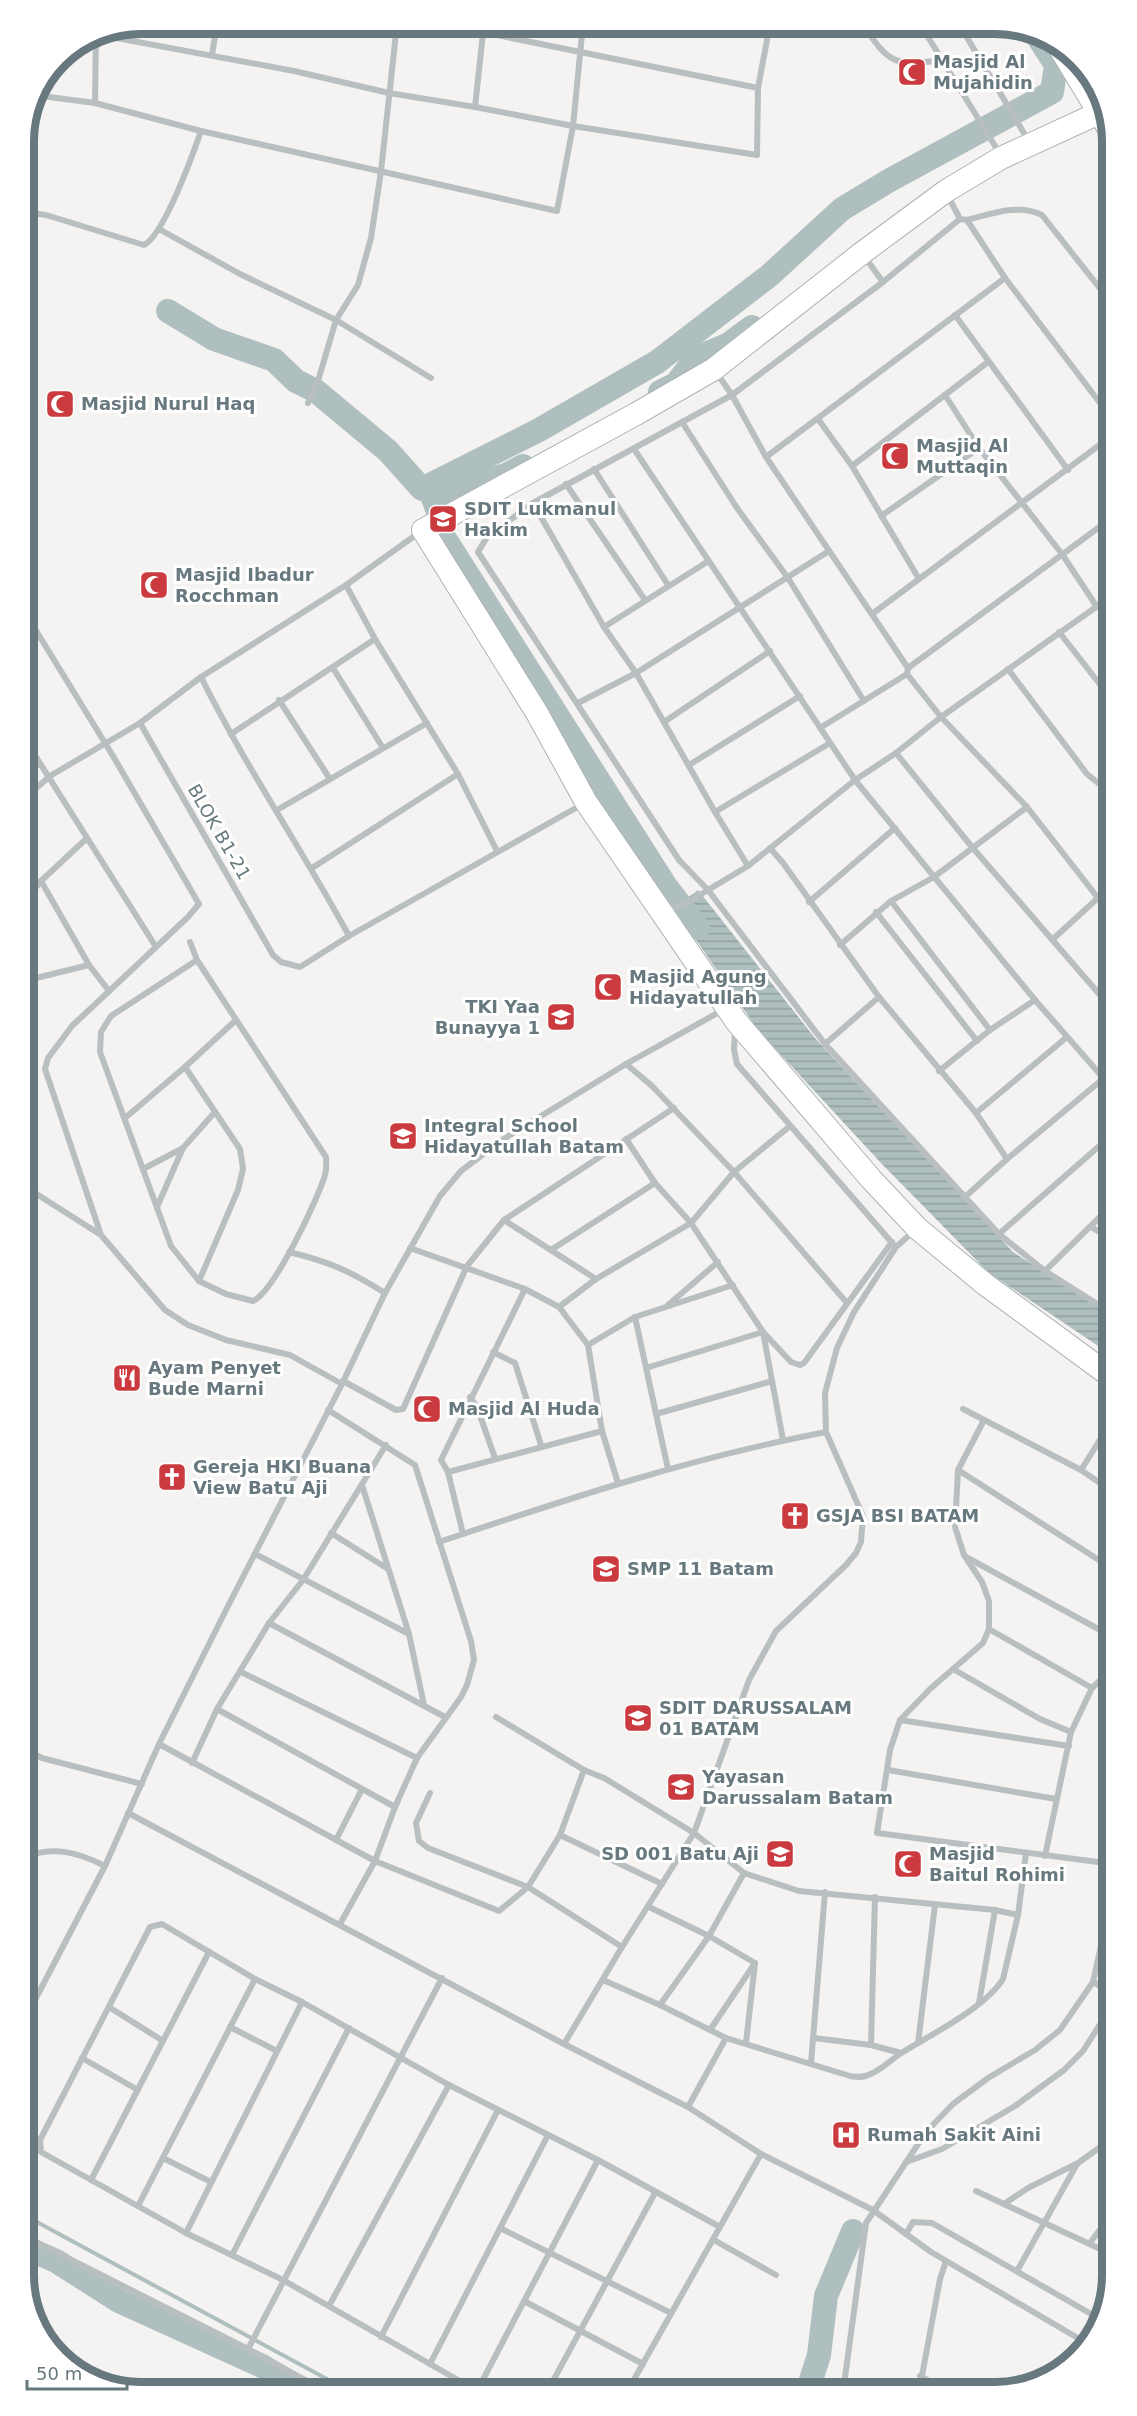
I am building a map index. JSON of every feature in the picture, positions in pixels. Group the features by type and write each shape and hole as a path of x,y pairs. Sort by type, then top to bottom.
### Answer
{"highway":[{"path":"1079,75 1093,97"}],"street":[{"path":"212,55 215,34"},
{"path":"308,403 318,381 336,321 358,285 371,238 381,171 396,34"},
{"path":"475,107 482,34"},
{"path":"510,34 758,88"},
{"path":"45,96 95,103 201,131 557,211 573,126 581,35"},
{"path":"116,38 212,55 388,93 573,126 757,155 758,88 768,35"},
{"path":"870,35 890,59 924,62 943,60"},
{"path":"927,35 999,152"},
{"path":"966,35 1029,141"},
{"path":"95,103 96,45"},
{"path":"35,790 50,776 140,723 201,677 346,585 423,530 636,414 717,373 946,191 999,152 1100,120"},
{"path":"35,214 144,245 152,240 159,229 191,161 201,131"},
{"path":"946,191 1005,279 1102,406"},
{"path":"1102,290 1042,215 1032,210 1019,208 963,219 730,393 682,423 533,503 487,537 478,552 679,860 708,890 825,1044 999,1234 1045,1271 1102,1307"},
{"path":"159,229 240,274 336,321 431,378"},
{"path":"865,257 881,280"},
{"path":"766,457 1005,279"},
{"path":"955,315 1068,470"},
{"path":"852,466 988,362"},
{"path":"717,373 766,457 872,614 907,671 941,717 1027,807 1098,898"},
{"path":"945,395 979,448 1062,554 1097,607"},
{"path":"818,419 852,466 919,579"},
{"path":"682,423 737,508 788,578 864,700"},
{"path":"872,614 1102,444"},
{"path":"882,516 979,448"},
{"path":"634,449 707,562 770,651 855,780 1035,1000 1102,1076"},
{"path":"594,469 668,585"},
{"path":"566,484 645,600"},
{"path":"533,503 604,627 636,673 748,866"},
{"path":"820,728 907,671 1102,525"},
{"path":"423,530 537,713 586,802 665,911 731,1015 871,1179 917,1228 986,1285 1102,1370"},
{"path":"578,703 636,673 829,551"},
{"path":"604,627 707,562"},
{"path":"346,585 375,639 458,774 497,851"},
{"path":"665,911 688,902 748,866 855,780 896,753 941,717 1102,603"},
{"path":"35,629 199,904 61,1039 48,1058 45,1069 101,1235"},
{"path":"1059,632 1102,687"},
{"path":"231,734 279,700 333,668 375,639"},
{"path":"664,722 770,651"},
{"path":"333,668 383,748"},
{"path":"1008,669 1088,774 1102,786"},
{"path":"201,677 231,734 312,868 349,936 586,802"},
{"path":"689,765 800,696"},
{"path":"279,700 330,779"},
{"name":"BLOK B1-21","path":"140,723 273,955 281,962 300,966 349,936"},
{"path":"278,810 427,723"},
{"path":"715,812 830,743"},
{"path":"896,753 972,848 1102,997"},
{"path":"35,754 86,839 156,947"},
{"path":"35,761 45,769"},
{"path":"312,868 458,774"},
{"path":"840,945 876,912 934,877 1027,807"},
{"path":"809,902 895,828"},
{"path":"35,889 86,839"},
{"path":"770,848 879,997 976,1113 1007,1159"},
{"path":"41,881 88,965 109,991"},
{"path":"1053,939 1102,896"},
{"path":"891,901 990,1030"},
{"path":"876,912 977,1041"},
{"path":"190,942 196,960 326,1156 325,1176 289,1252 263,1293 253,1301 226,1294 199,1281 171,1246 100,1052 101,1032 111,1016 196,960"},
{"path":"35,978 88,965"},
{"path":"1097,991 1102,987"},
{"path":"825,1044 879,997"},
{"path":"939,1071 990,1030 1035,1000"},
{"path":"34,2002 105,1866 159,1744 342,1383 385,1293 440,1196 461,1171 502,1140 626,1064 731,1015"},
{"path":"731,1015 737,1064 894,1244"},
{"path":"125,1118 236,1020"},
{"path":"976,1113 1067,1036"},
{"path":"626,1064 674,1108 734,1172 847,1303"},
{"path":"185,1067 240,1149 243,1169 238,1190 199,1281"},
{"path":"965,1197 1102,1080"},
{"path":"35,1193 101,1235 165,1310 180,1320 226,1340 290,1355 396,1410 403,1409 467,1266 504,1220 674,1108"},
{"path":"157,1208 183,1148 215,1112"},
{"path":"559,1308 596,1279 691,1222 734,1172 790,1126"},
{"path":"626,1139 656,1183 691,1222 763,1332 791,1362 800,1365 804,1363 847,1303 894,1244 917,1228"},
{"path":"999,1234 1102,1144"},
{"path":"143,1169 183,1148"},
{"path":"551,1250 656,1183"},
{"path":"1045,1271 1102,1216"},
{"path":"504,1220 596,1279"},
{"path":"1091,1227 1102,1234"},
{"path":"564,2044 694,1833 749,1680 776,1631 846,1565 856,1553 861,1542 863,1516 826,1432 825,1393 837,1348 894,1244"},
{"path":"410,1248 467,1266 525,1289 559,1308 588,1345 602,1431 618,1483"},
{"path":"289,1252 325,1261 350,1271 385,1293"},
{"path":"666,1307 718,1262"},
{"path":"588,1345 635,1317 733,1285"},
{"path":"463,1534 448,1472 441,1460 525,1289"},
{"path":"635,1317 668,1469"},
{"path":"646,1368 763,1332"},
{"path":"763,1332 783,1440"},
{"path":"493,1352 516,1363 541,1445"},
{"path":"656,1414 772,1381"},
{"path":"470,1397 477,1407 495,1458"},
{"path":"963,1409 1081,1470 1102,1484"},
{"path":"328,1410 415,1465 471,1641 474,1660 468,1684 461,1697 417,1758 395,1807 375,1861 340,1924"},
{"path":"984,1420 958,1470 955,1527 964,1556 982,1582 989,1601 989,1629 982,1643 900,1720 890,1750 877,1833 1102,1863"},
{"path":"448,1472 541,1445 602,1431"},
{"path":"439,1542 618,1483 783,1440 826,1432"},
{"path":"1081,1470 1102,1437"},
{"path":"192,1764 217,1709 269,1623 303,1580 386,1445"},
{"path":"958,1470 1102,1562"},
{"path":"362,1485 409,1635 424,1706"},
{"path":"331,1533 388,1569"},
{"path":"255,1554 409,1635"},
{"path":"964,1556 1102,1630"},
{"path":"269,1623 446,1717"},
{"path":"989,1629 1092,1688"},
{"path":"953,1669 1040,1719 1071,1732"},
{"path":"241,1672 417,1758"},
{"path":"1045,1856 1071,1732 1092,1688 1102,1678"},
{"path":"217,1709 395,1807"},
{"path":"496,1717 584,1770 604,1778 694,1833 744,1873 799,1890 995,1910 1018,1915"},
{"path":"900,1720 1069,1746"},
{"path":"159,1744 192,1764 375,1861 499,1911 528,1887 560,1835 584,1770"},
{"path":"34,1754 142,1784"},
{"path":"888,1770 1056,1799"},
{"path":"336,1840 362,1789"},
{"path":"430,1793 416,1823 419,1841 428,1848 528,1887 622,1947"},
{"path":"128,1813 688,2108 761,2154 873,2210 946,2261 1080,2340"},
{"path":"560,1835 662,1884"},
{"path":"34,1853 65,1851 83,1855 105,1866"},
{"path":"603,1980 726,2038 859,2077 876,2072 991,1995 1003,1979 1018,1915 1026,1854"},
{"path":"660,2005 709,1936 744,1873"},
{"path":"811,2063 825,1892"},
{"path":"871,2045 875,1897"},
{"path":"918,2043 935,1905"},
{"path":"649,1907 709,1936 755,1963"},
{"path":"979,2003 995,1910"},
{"path":"461,2381 283,2280 186,2233 44,2156 39,2148 40,2140 147,1931 153,1924 162,1924 448,2085 598,2160 720,2227"},
{"path":"844,2382 861,2244 866,2223 873,2210 926,2132 953,2104 1035,2050 1060,2030 1093,1982 1102,1942"},
{"path":"91,2180 209,1952"},
{"path":"710,2030 755,1963"},
{"path":"746,2043 755,1963"},
{"path":"138,2206 255,1978"},
{"path":"250,2346 442,1978"},
{"path":"1093,1982 1102,1987"},
{"path":"186,2233 302,2002"},
{"path":"109,2007 163,2041"},
{"path":"906,2163 942,2149 1015,2106 1064,2070 1083,2051 1102,2021"},
{"path":"230,2027 277,2050"},
{"path":"232,2255 350,2028"},
{"path":"688,2108 726,2038"},
{"path":"814,2038 871,2045 901,2054"},
{"path":"82,2058 138,2090"},
{"path":"329,2306 448,2085"},
{"path":"381,2337 498,2110"},
{"path":"430,2364 548,2135"},
{"path":"1004,2204 1078,2163 1102,2146"},
{"path":"633,2382 761,2154"},
{"path":"163,2158 212,2181"},
{"path":"483,2381 598,2160"},
{"path":"1017,2271 1078,2163"},
{"path":"976,2191 1102,2250"},
{"path":"553,2381 655,2193"},
{"path":"906,2234 913,2222 932,2223 1094,2316"},
{"path":"1090,2243 1102,2227"},
{"path":"500,2228 671,2313"},
{"path":"714,2240 776,2276"},
{"path":"34,2241 250,2346 309,2381"},
{"path":"920,2382 940,2278 946,2261"},
{"path":"524,2301 643,2364"},
{"path":"920,2376 931,2382"}],"shaded area":[{"path":"698,890 815,1038 1013,1252 1102,1309 1102,1349 988,1272 880,1162 758,1030 672,905 682,902"}],"waterway":[{"path":"168,311 214,339 274,360 296,381 316,391 388,451 422,489 539,430 657,362 770,275 842,209 890,180 1052,92 1056,65 1044,47"},
{"path":"660,392 676,384 696,358 729,344 752,327"},
{"path":"523,466 506,475 432,496 441,519 440,531 665,885 698,928"},
{"path":"34,2220 331,2381"},
{"path":"810,2382 819,2355 826,2296 853,2231"},
{"path":"34,2251 56,2261 119,2301 262,2366 287,2381"}],"place":[{"name":"Masjid Al Mujahidin","path":"912,72"},
{"name":"Masjid Nurul Haq","path":"60,404"},
{"name":"Masjid Al Muttaqin","path":"895,456"},
{"name":"SDIT Lukmanul Hakim","path":"443,519"},
{"name":"Masjid Ibadur Rocchman","path":"154,585"},
{"name":"Masjid Agung Hidayatullah","path":"608,987"},
{"name":"TKI Yaa Bunayya 1","path":"561,1017"},
{"name":"Integral School Hidayatullah Batam","path":"403,1136"},
{"name":"Ayam Penyet Bude Marni","path":"127,1378"},
{"name":"Masjid Al Huda","path":"427,1409"},
{"name":"Gereja HKI Buana View Batu Aji","path":"172,1477"},
{"name":"GSJA BSI BATAM","path":"795,1516"},
{"name":"SMP 11 Batam","path":"606,1569"},
{"name":"SDIT DARUSSALAM 01 BATAM","path":"638,1718"},
{"name":"Yayasan Darussalam Batam","path":"681,1787"},
{"name":"SD 001 Batu Aji","path":"780,1854"},
{"name":"Masjid Baitul Rohimi","path":"908,1864"},
{"name":"Rumah Sakit Aini","path":"846,2135"}]}
